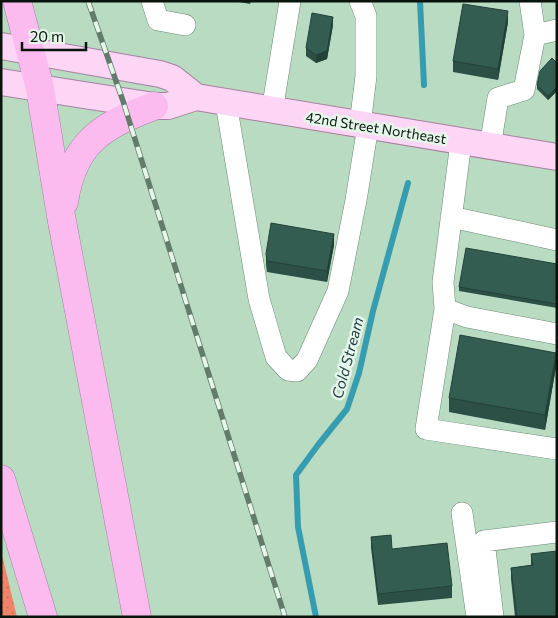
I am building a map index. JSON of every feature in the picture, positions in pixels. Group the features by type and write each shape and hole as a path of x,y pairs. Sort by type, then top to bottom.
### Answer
{"highway":[{"path":"18,1 40,88 61,216 137,617"},
{"path":"61,216 67,182 73,165 82,152 106,127 127,116 154,106"},
{"path":"1,479 43,617"}],"main road":[{"path":"1,46 160,74 172,78 196,98"},
{"name":"42nd Street Northeast","path":"1,82 154,106 168,106 196,98 557,158"}],"lane":[{"path":"152,1 158,20 185,25"},
{"path":"272,110 290,1"},
{"path":"226,103 259,298 276,357 288,370 297,370 307,360 338,291 356,200 364,126 366,76 366,16 360,1"},
{"path":"490,147 498,98 524,90 535,35 530,1"},
{"path":"535,35 557,30"},
{"path":"462,142 442,282 445,309 426,430 557,449"},
{"path":"451,217 557,240"},
{"path":"445,309 467,317 557,334"},
{"path":"462,513 477,617"},
{"path":"493,617 484,541 557,532"}],"shaded area":[{"path":"1,554 17,617 3,617 1,609"}],"building":[{"path":"463,4 508,11 498,69 453,61"},
{"path":"312,13 333,17 327,51 316,55 306,48"},
{"path":"552,58 557,63 557,87 548,96 537,85 540,71"},
{"path":"271,223 334,234 327,271 267,261 266,254"},
{"path":"466,248 557,264 557,304 459,287"},
{"path":"460,335 556,353 545,415 449,398"},
{"path":"391,535 392,549 447,543 452,586 378,594 371,537"},
{"path":"557,551 557,617 517,617 511,568 533,565 531,554"}],"waterway":[{"name":"Cold Stream","path":"420,1 424,85"},
{"name":"Cold Stream","path":"316,617 298,527 296,475 347,409 359,373 373,311 408,183"}],"railway":[{"path":"88,1 123,101 285,617"}]}
